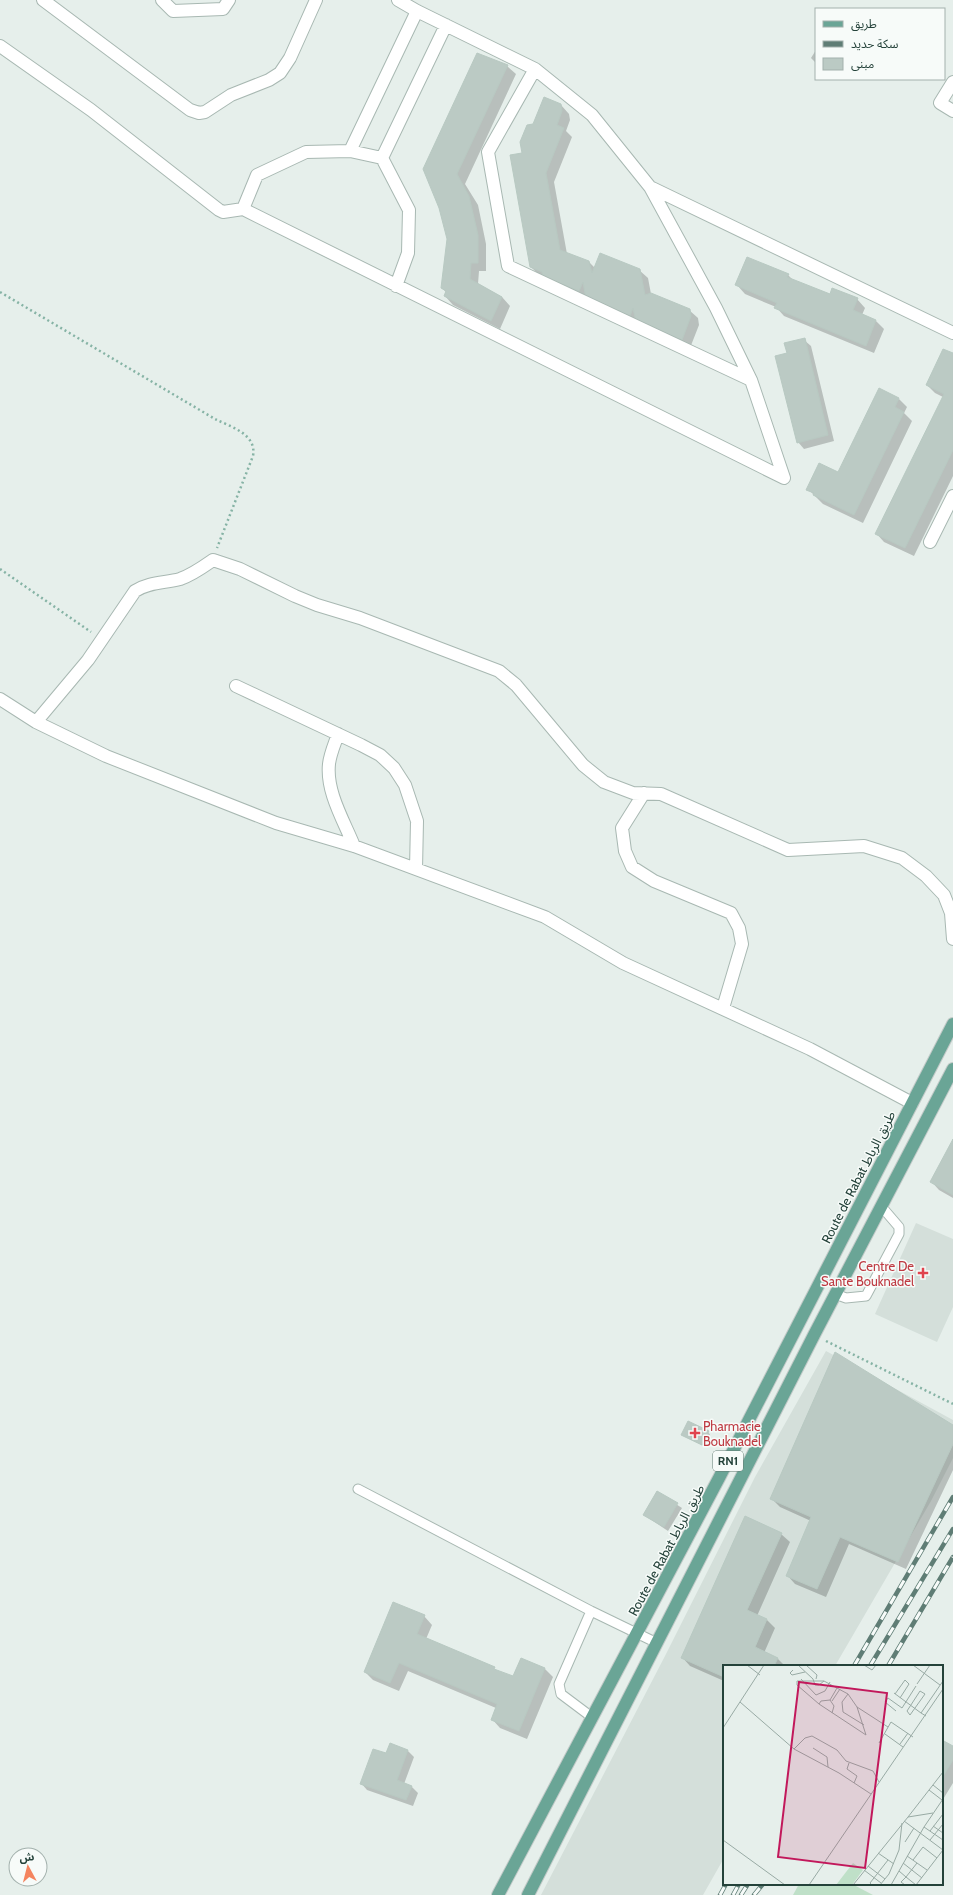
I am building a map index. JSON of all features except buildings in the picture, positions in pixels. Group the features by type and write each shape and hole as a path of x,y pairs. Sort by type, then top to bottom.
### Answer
{"main road":[{"name":"Route de Rabat طريق الرباط","path":"498,1895 720,1478 953,1024"},
{"name":"RN1","path":"528,1895 835,1294 953,1069"},
{"path":"818,1286 835,1294"},
{"path":"720,1478 736,1488"}],"street":[{"path":"43,0 190,110 199,113 210,109 237,92 269,80 280,73 290,58 316,0"},
{"path":"162,0 173,11 223,9 229,0"},
{"path":"0,46 91,110 219,210 223,212 243,209 784,478 751,380 716,308 650,187 592,115 535,68 417,11 398,0"},
{"path":"350,151 417,11"},
{"path":"382,158 446,25"},
{"path":"535,68 488,152 508,266 751,380"},
{"path":"953,82 940,103 953,111"},
{"path":"243,209 257,175 306,152 350,151 382,158"},
{"path":"382,158 409,210 408,253 396,286"},
{"path":"650,187 953,334"},
{"path":"930,542 953,496"},
{"path":"36,722 102,641 135,591 147,585 182,578 192,574 213,560 240,569 317,605 373,623 499,671 516,685 583,765 604,782 633,793 661,794 788,850 864,846 902,858 926,876 944,895 951,913 953,939"},
{"path":"236,686 380,755 394,768 405,785 417,821 416,869"},
{"path":"0,699 36,722 106,756 276,824 354,846 545,917 623,963 810,1049 912,1103"},
{"path":"338,734 329,764 331,782 334,797 354,846"},
{"path":"644,793 622,828 625,851 632,867 654,881 730,913 739,928 742,944 723,1008"}],"lane":[{"path":"835,1294 846,1298 866,1296 899,1234 899,1227 881,1206"},
{"path":"358,1488 592,1611 657,1643"},
{"path":"592,1611 559,1684 561,1694 593,1718"}],"path":[{"path":"0,292 215,419 242,432 253,442 255,448 253,456 213,560"},
{"path":"0,569 102,641"},
{"path":"814,1335 953,1404"}],"shaded area":[{"name":"Centre De Sante Bouknadel","path":"916,1223 953,1239 953,1307 937,1342 875,1314"},
{"path":"826,1351 953,1420 953,1458 931,1501 836,1665 723,1665 723,1860 703,1895 541,1895 665,1656 755,1477"}],"green space":[{"path":"798,1885 854,1885 873,1895 793,1895"}],"railway":[{"path":"855,1665 953,1497"},
{"path":"871,1665 953,1529"},
{"path":"889,1665 953,1557"},
{"path":"720,1895 725,1885"},
{"path":"733,1895 738,1885"},
{"path":"741,1895 747,1885"},
{"path":"754,1895 762,1885"}],"place":[{"name":"Centre De Sante Bouknadel","path":"923,1273"},
{"name":"Pharmacie Bouknadel","path":"695,1433"}]}
